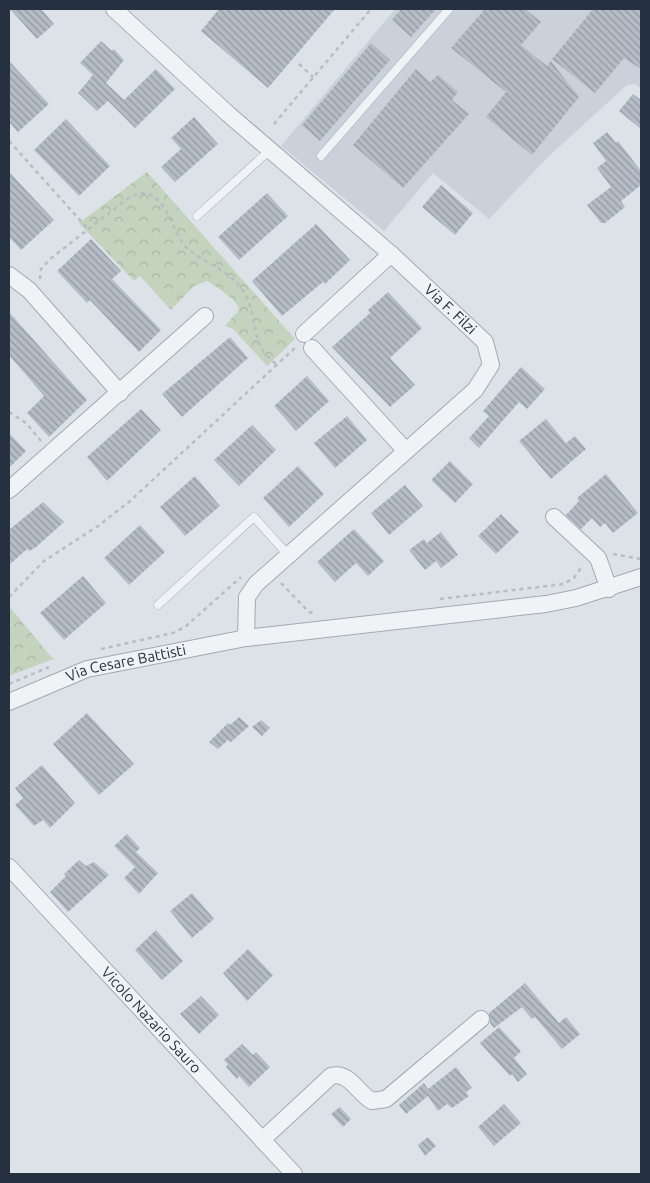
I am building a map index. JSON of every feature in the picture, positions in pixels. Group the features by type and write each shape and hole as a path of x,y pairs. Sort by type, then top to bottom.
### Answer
{"street":[{"name":"Via F. Filzi","path":"114,9 270,150 391,254 485,342 491,364 475,390 256,584 247,597 246,638"},
{"path":"391,254 308,341 406,451"},
{"path":"9,275 29,290 120,392"},
{"path":"9,490 205,316"},
{"path":"554,517 598,558 609,589"},
{"name":"Via Cesare Battisti","path":"9,702 86,670 246,638 546,604 609,589 641,577"},
{"name":"Vicolo Nazario Sauro","path":"9,867 294,1174"},
{"path":"262,1140 331,1076 343,1076 350,1080 372,1101 386,1098 481,1019"}],"lane":[{"path":"322,156 449,9"},
{"path":"197,216 270,150"},
{"path":"158,605 254,517 288,555"}],"path":[{"path":"274,124 371,9"},
{"path":"299,64 313,77"},
{"path":"9,141 88,229"},
{"path":"29,290 41,278 41,269 50,259 138,193 146,194 158,200 186,247 218,266 244,293 254,315 261,348 277,365"},
{"path":"9,597 44,561 98,526 130,501 301,343 308,350 308,341"},
{"path":"9,412 26,423 46,446"},
{"path":"435,600 563,584 574,578 585,563 614,554 641,559"},
{"path":"270,571 309,612 318,615"},
{"path":"100,650 154,638 179,630 246,572"},
{"path":"9,684 51,666"}],"shaded area":[{"path":"395,9 641,9 641,89 635,84 627,85 549,156 489,219 433,173 384,231 281,146"}],"green space":[{"path":"147,172 295,339 267,366 233,329 225,326 239,310 235,302 226,294 207,281 194,286 171,310 140,276 134,281 79,223"},
{"path":"9,606 53,659 9,676"}],"building":[{"path":"10,9 41,9 54,24 37,39"},
{"path":"219,9 335,9 268,88 201,31"},
{"path":"401,9 436,9 411,37 392,20"},
{"path":"485,9 525,9 541,22 521,45 547,66 551,61 579,97 532,155 486,117 506,92 451,48"},
{"path":"593,9 641,9 641,69 624,58 595,93 552,59"},
{"path":"101,41 112,51 114,49 124,60 106,83 124,100 156,69 175,89 135,128 108,101 97,111 78,93 93,75 80,63"},
{"path":"371,43 390,60 320,141 302,125"},
{"path":"9,61 49,104 18,132 9,122"},
{"path":"416,69 430,82 438,75 458,92 452,100 469,114 403,188 353,145"},
{"path":"633,94 641,100 641,129 619,111"},
{"path":"194,117 218,144 175,182 161,167 181,149 171,138"},
{"path":"66,119 110,166 79,196 34,150"},
{"path":"607,132 616,143 618,141 641,171 641,185 621,201 625,207 605,223 601,223 587,205 611,187 597,168 606,161 593,143"},
{"path":"9,172 54,220 21,250 9,237"},
{"path":"441,185 473,213 455,235 422,207"},
{"path":"267,193 288,216 239,260 218,237"},
{"path":"316,224 350,260 325,284 323,282 282,316 252,281"},
{"path":"91,239 121,271 112,279 161,330 139,352 90,300 87,303 57,271"},
{"path":"388,292 422,328 390,358 415,385 390,407 332,347 370,313 368,310"},
{"path":"9,312 87,400 49,437 27,413 44,396 9,355"},
{"path":"230,337 248,358 182,417 162,394"},
{"path":"521,367 545,389 527,409 519,402 479,448 469,438 489,416 483,411"},
{"path":"307,376 329,401 296,431 274,406"},
{"path":"141,409 161,430 107,481 87,457"},
{"path":"347,416 367,440 335,468 314,443"},
{"path":"546,419 566,443 575,436 586,449 551,479 519,441"},
{"path":"252,425 276,450 239,486 214,460"},
{"path":"9,433 26,451 9,468"},
{"path":"450,461 473,484 455,503 431,480"},
{"path":"298,466 324,494 289,527 263,498"},
{"path":"606,474 638,513 613,533 605,523 600,527 592,518 581,529 566,515 579,501 577,498"},
{"path":"195,476 220,506 185,536 160,507"},
{"path":"405,485 423,506 389,535 371,513"},
{"path":"43,502 64,522 35,548 29,551 27,549 9,565 9,530"},
{"path":"501,514 519,532 496,554 478,536"},
{"path":"140,525 165,552 129,585 104,558"},
{"path":"354,529 384,561 368,576 356,563 335,582 317,562"},
{"path":"441,532 458,555 441,568 436,561 425,570 409,550 424,539 427,543"},
{"path":"83,576 106,603 64,640 40,613"},
{"path":"87,713 134,764 99,795 53,744"},
{"path":"239,717 249,726 231,742 228,740 218,749 209,742 228,723 230,725"},
{"path":"261,720 270,728 262,736 252,727"},
{"path":"42,765 75,803 50,828 43,820 34,826 15,805 23,798 15,788"},
{"path":"127,834 140,848 136,852 158,873 139,894 124,878 135,867 114,846"},
{"path":"79,860 86,866 94,862 109,875 68,912 50,892 66,876 64,874"},
{"path":"192,893 214,919 192,938 170,911"},
{"path":"156,930 183,961 162,980 135,950"},
{"path":"248,949 273,975 247,1001 223,973"},
{"path":"525,983 559,1023 566,1017 580,1034 562,1049 535,1017 532,1019 522,1007 494,1028 490,1023 489,1013"},
{"path":"201,996 219,1015 199,1034 180,1014"},
{"path":"499,1027 521,1051 514,1058 527,1074 518,1082 512,1074 510,1076 480,1043"},
{"path":"242,1044 253,1055 256,1052 270,1067 249,1087 239,1076 237,1079 226,1067 228,1064 224,1060"},
{"path":"456,1067 472,1088 466,1092 469,1096 452,1108 447,1104 438,1111 428,1096 406,1114 399,1105 424,1083 428,1089"},
{"path":"504,1104 521,1123 494,1146 478,1127"},
{"path":"340,1107 351,1119 343,1127 331,1114"},
{"path":"428,1137 436,1146 425,1156 418,1145"}]}
